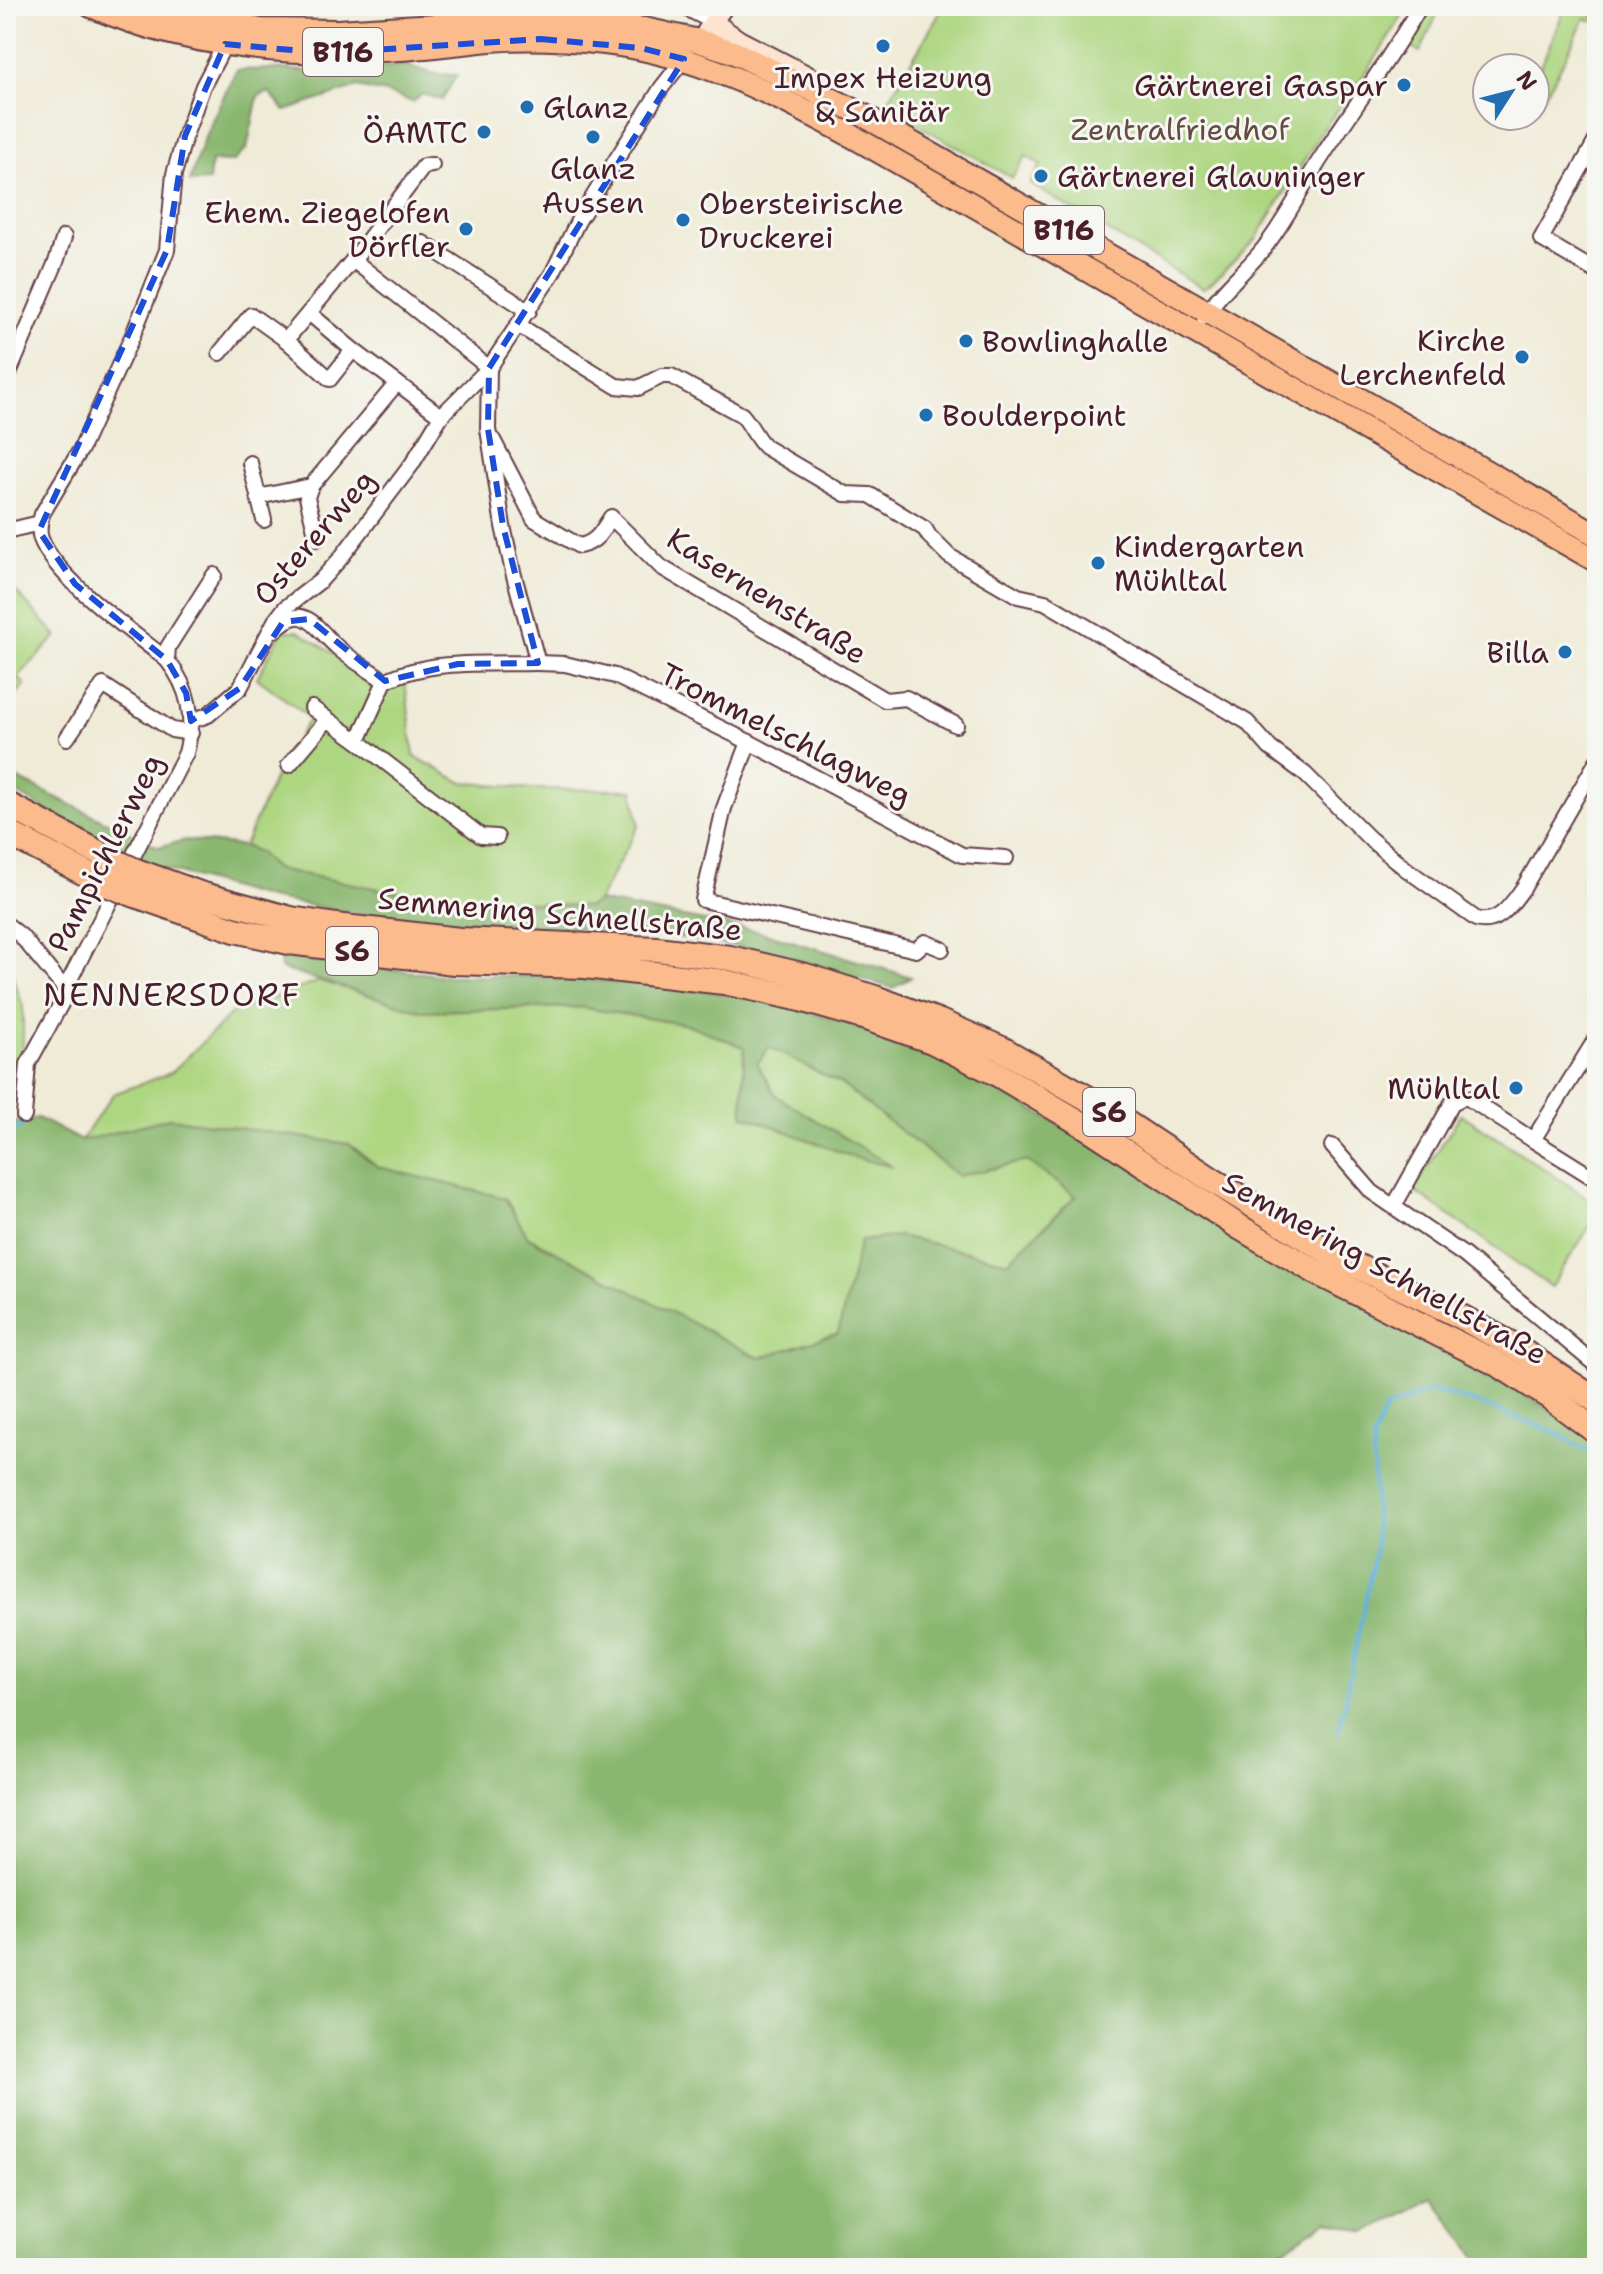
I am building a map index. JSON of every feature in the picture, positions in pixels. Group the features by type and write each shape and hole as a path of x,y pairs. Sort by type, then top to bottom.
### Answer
{"highway":[{"name":"Semmering Schnellstraße","path":"6,804 120,877 200,894 291,919 460,940 657,949 730,958 806,976 940,1022 1002,1049 1096,1103 1332,1254 1511,1344 1597,1401"},
{"name":"Semmering Schnellstraße","path":"6,832 120,877 235,930 289,942 454,962 585,966 724,982 797,998 932,1041 994,1072 1092,1130 1241,1228 1316,1272 1498,1364 1597,1432"}],"main road":[{"name":"B116","path":"91,6 147,26 230,35 261,30 338,31 558,20 644,29 733,52 824,95 908,140 1597,561"},
{"name":"B116","path":"153,6 272,50 325,53 541,39 641,48 684,59 762,89 1202,321 1342,383 1597,535"},
{"name":"Ostererweg","path":"684,59 724,6"},
{"path":"713,22 739,40 822,83 824,95"}],"street":[{"path":"67,738 103,685 172,730 191,731 186,693 175,670 75,584 40,538 40,523 81,449 167,250 174,174 203,86 230,35 246,11 255,6"},
{"path":"682,6 713,22"},
{"path":"1202,321 1224,290 1264,248 1278,228 1420,6"},
{"name":"Ostererweg","path":"191,731 240,688 285,608 320,581 412,464 441,416 489,368 552,274 578,221 662,87 684,59"},
{"path":"1597,139 1541,239 1597,272"},
{"path":"286,340 353,260 424,166 432,165"},
{"path":"6,380 64,237"},
{"path":"423,243 529,311"},
{"path":"353,260 489,368 488,429 503,526 538,663"},
{"path":"309,313 441,416"},
{"path":"220,353 251,315 286,340 330,379 353,350"},
{"path":"518,325 616,386 638,388 662,376 678,378 742,415 765,447 845,494 870,495 925,529 949,556 1018,596 1045,602 1247,722 1270,748 1305,774 1370,839 1452,903 1481,921 1498,917 1524,887 1597,761"},
{"name":"Ostererweg","path":"317,539 307,497 311,486 397,383"},
{"name":"Kasernenstraße","path":"488,429 534,519 579,546 589,545 598,538 611,517 661,567 885,700 906,698 956,725"},
{"name":"Ostererweg","path":"250,463 264,520"},
{"name":"Ostererweg","path":"258,497 311,486"},
{"path":"6,531 40,523"},
{"path":"167,660 168,647 214,575"},
{"path":"269,636 283,622 297,617 309,619 337,647 385,681 358,741"},
{"name":"Trommelschlagweg","path":"385,681 397,675 458,664 565,664 615,676 749,742 962,855 1006,858"},
{"path":"312,708 481,836 497,837"},
{"path":"289,765 327,720"},
{"name":"Pampichlerweg","path":"24,1116 28,1064 36,1045 62,1002 65,989 186,753 191,731"},
{"path":"749,742 724,808 703,900 916,950 925,942 942,949"},
{"name":"Pampichlerweg","path":"6,924 21,936 65,989"},
{"path":"1533,1140 1597,1037"},
{"path":"1394,1206 1457,1099 1468,1098 1597,1180"},
{"path":"1332,1146 1372,1192 1464,1255 1597,1366"}],"highlighted area":[{"path":"541,39 641,48 684,59 489,368 488,429 503,526 538,663 458,664 385,681 309,619 283,622 240,688 191,721 186,693 167,660 75,584 39,531 167,250 185,136 225,44 325,53"}],"green space":[{"name":"Zentralfriedhof","path":"944,6 1402,6 1405,12 1372,64 1324,128 1256,239 1203,288 1030,184 1041,165 1026,156 1012,178 885,106"},
{"path":"1429,6 1441,6 1420,52 1405,45"},
{"path":"1566,6 1597,6 1592,21 1585,18 1551,84 1551,52 1547,52"},
{"path":"406,65 434,74 457,75 442,100 422,94 413,102 357,87 285,111 269,92 258,96 247,148 233,162 211,161 209,181 190,182 204,139 237,70 282,69 326,73"},
{"path":"6,581 57,636 18,677 25,685 6,705"},
{"path":"282,631 298,631 374,679 391,686 405,681 414,756 461,782 532,789 633,790 639,825 598,901 588,907 400,893 275,869 258,852 244,846 279,768 310,718 257,678"},
{"path":"6,766 14,777 158,847 186,840 244,846 258,852 275,869 400,893 588,907 598,901 758,931 911,977 893,988 769,952 671,936 583,928 397,920 268,898 158,867 66,822 6,786"},
{"path":"6,956 23,1007 23,1043 16,1096 6,1103"},
{"path":"280,957 448,976 624,982 758,997 860,1027 926,1052 987,1083 1446,1345 1597,1440 1597,2268 1485,2268 1433,2198 1367,2232 1328,2220 1255,2268 6,2268 6,1124 38,1118 81,1141 169,1118 349,1144 378,1167 505,1198 528,1237 759,1358 838,1333 860,1241 899,1236 1008,1262 1076,1196 1027,1161 958,1176 841,1084 769,1047 757,1064 776,1096 893,1167 853,1157 743,1115 744,1047 689,1025 579,1007 422,1011 281,969"},
{"path":"320,981 422,1011 579,1007 689,1025 744,1047 743,1115 890,1166 776,1096 757,1063 769,1047 841,1084 958,1176 1027,1161 1076,1196 1008,1262 899,1236 839,1333 759,1359 528,1237 505,1198 378,1167 349,1144 81,1141 113,1094 171,1073 233,1012"},
{"path":"1461,1114 1597,1204 1597,1215 1551,1287 1413,1190"}],"waterway":[{"path":"6,1135 26,1123"},
{"path":"1339,1730 1376,1546 1373,1440 1385,1409 1433,1390 1557,1433 1597,1457"}],"place":[{"name":"Impex Heizung & Sanitär","path":"883,46"},
{"name":"Gärtnerei Gaspar","path":"1404,85"},
{"name":"Glanz","path":"527,107"},
{"name":"ÖAMTC","path":"484,132"},
{"name":"Glanz Aussen","path":"593,137"},
{"name":"Gärtnerei Glauninger","path":"1041,176"},
{"name":"Obersteirische Druckerei","path":"683,220"},
{"name":"Ehem. Ziegelofen Dörfler","path":"466,229"},
{"name":"Bowlinghalle","path":"966,341"},
{"name":"Kirche Lerchenfeld","path":"1522,357"},
{"name":"Boulderpoint","path":"926,415"},
{"name":"Kindergarten Mühltal","path":"1098,563"},
{"name":"Billa","path":"1565,652"},
{"name":"Mühltal","path":"1516,1088"}],"district":[{"name":"NENNERSDORF","path":"172,994"}]}
